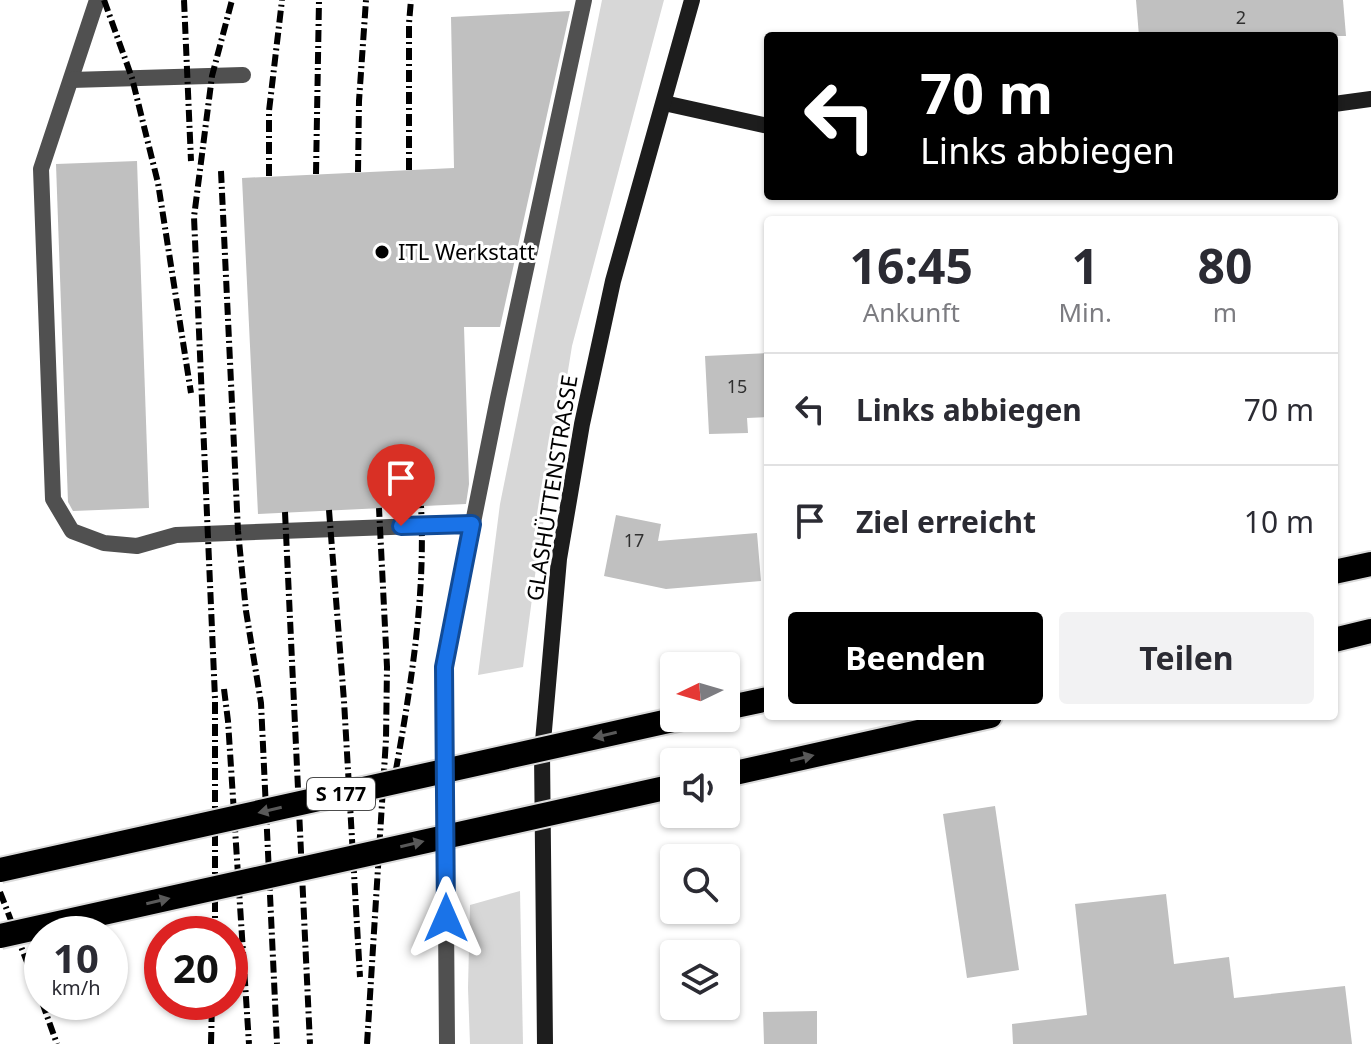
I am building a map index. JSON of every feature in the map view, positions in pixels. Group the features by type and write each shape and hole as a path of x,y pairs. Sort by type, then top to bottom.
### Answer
{"highway":[{"path":"1338,571 1371,564"},
{"path":"1338,639 1371,631"},
{"path":"740,705 764,700"},
{"path":"740,772 972,720"},
{"name":"S 177","path":"0,870 660,723"},
{"path":"0,936 660,789"}],"street":[{"name":"GLASHÜTTENSTRASSE","path":"545,1044 542,753 559,559 582,424 613,281 692,0"},
{"path":"1338,103 1371,99"},
{"path":"664,103 764,125"}],"lane":[{"path":"97,0 41,169 53,499 72,531 104,543 137,546 176,535 472,524"},
{"path":"447,1044 444,667 584,0"},
{"path":"71,80 243,75"}],"shaded area":[{"path":"602,0 664,0 572,346 523,667 478,675 500,504"},
{"path":"520,891 523,1044 470,1044 470,905"}],"building":[{"path":"1136,0 1343,0 1346,36 1338,36 1338,32 1139,32"},
{"name":"ITL Werkstatt","path":"570,11 500,327 464,327 469,484 466,504 258,514 242,178 454,168 451,17"},
{"path":"137,161 149,508 73,511 68,502 56,164"},
{"path":"764,353 764,417 747,418 748,433 709,434 705,356"},
{"path":"616,515 661,524 658,541 757,533 761,581 666,589 604,576"},
{"path":"995,806 1019,970 967,978 943,814"},
{"path":"1166,894 1174,964 1229,957 1234,998 1345,986 1352,1044 1013,1044 1012,1024 1087,1015 1075,904"},
{"path":"817,1011 817,1044 764,1044 763,1012"}],"railway":[{"path":"104,0 132,78 158,183 191,393"},
{"path":"184,0 191,161"},
{"path":"215,916 215,698 194,217 212,76 232,0"},
{"path":"269,176 269,111 282,0"},
{"path":"316,174 319,0"},
{"path":"358,172 366,0"},
{"path":"409,170 411,0"},
{"path":"221,171 238,531 246,611 261,703 277,1044"},
{"path":"392,792 419,614 421,506"},
{"path":"367,1044 386,739 387,667 379,508"},
{"path":"329,510 360,977"},
{"path":"285,512 310,1044"},
{"path":"224,689 249,1044"},
{"path":"0,892 24,954"},
{"path":"48,1020 57,1044"},
{"path":"211,1044 212,1020"}],"place":[{"name":"ITL Werkstatt","path":"382,252"}],"route":[{"path":"401,526 472,524 444,667 446,918"}]}
